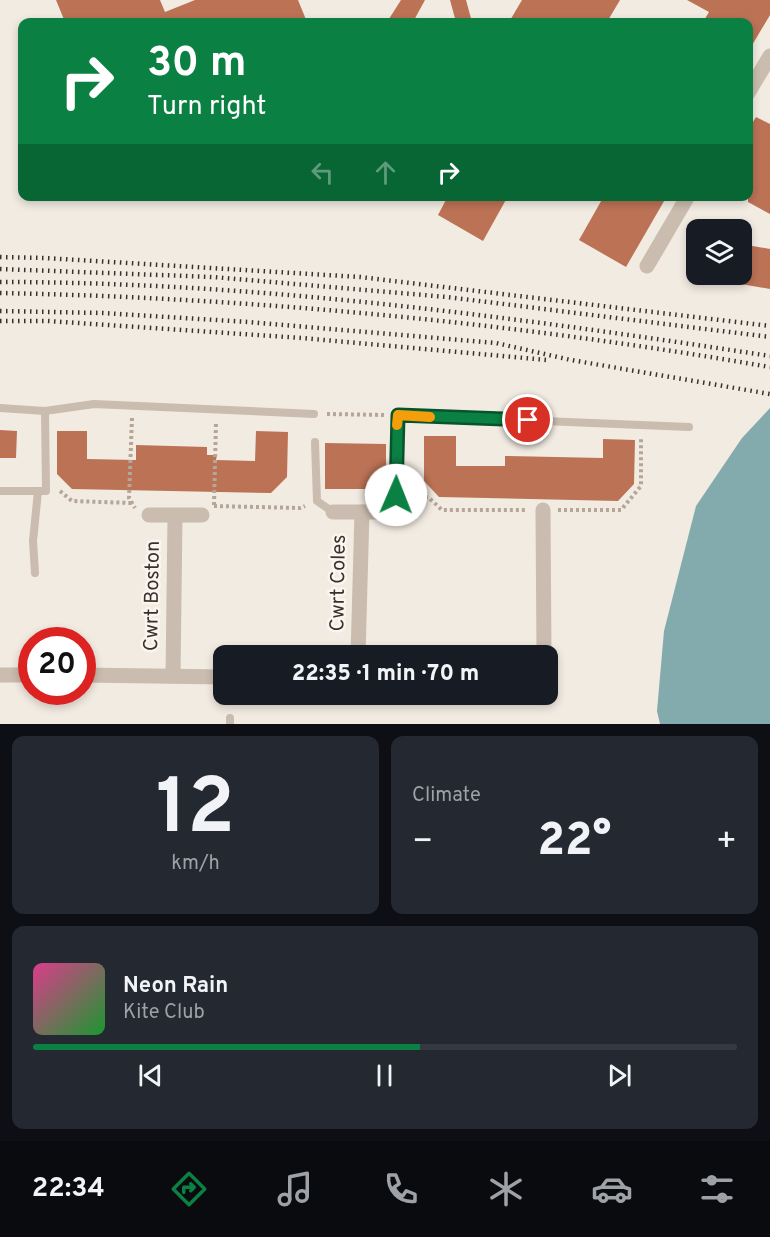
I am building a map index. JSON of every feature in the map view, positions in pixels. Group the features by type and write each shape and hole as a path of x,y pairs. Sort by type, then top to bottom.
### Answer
{"street":[{"path":"753,85 770,56"},
{"path":"647,266 685,201"},
{"path":"543,510 544,645"},
{"name":"Cwrt Boston","path":"149,515 175,517 208,511"},
{"name":"Cwrt Coles","path":"333,512 384,512"},
{"name":"Cwrt Coles","path":"358,645 362,512"},
{"name":"Cwrt Boston","path":"173,676 175,517"},
{"path":"0,675 18,675"},
{"path":"96,675 213,677"}],"lane":[{"path":"0,408 45,411 94,404 314,414"},
{"path":"35,573 33,541 42,489 45,411"},
{"path":"384,512 396,495 398,415 689,427"},
{"path":"315,442 317,501 333,512"},
{"path":"0,491 42,489"}],"path":[{"path":"132,405 129,498 135,510 149,515"},
{"path":"216,409 208,511 300,508 317,501"},
{"path":"314,414 398,415"},
{"path":"42,489 55,487 72,501 132,503"}],"water":[{"path":"770,408 770,724 660,724 657,711 664,631 696,506 742,438"}],"building":[{"path":"56,0 160,0 165,12 195,0 298,0 305,18 63,18"},
{"path":"401,0 425,0 415,18 390,18"},
{"path":"450,0 466,0 471,18 455,18"},
{"path":"522,0 620,0 609,18 511,18"},
{"path":"687,0 770,0 770,15 753,44 753,18 705,18 709,12"},
{"path":"756,117 770,124 770,214 748,202 753,201 753,122"},
{"path":"445,201 505,201 483,241 438,215"},
{"path":"601,201 664,201 626,267 579,240"},
{"path":"752,246 770,249 770,289 747,285 752,285"},
{"path":"0,430 17,431 16,458 0,458"},
{"path":"57,431 87,431 87,459 136,460 136,445 207,447 207,455 217,455 216,460 255,461 256,431 288,432 287,477 271,493 72,489 57,474"},
{"path":"424,436 456,436 456,466 505,466 505,456 603,458 603,439 635,440 634,484 618,501 439,497 424,481"},
{"path":"325,443 386,444 386,489 325,489"}],"railway":[{"path":"0,257 360,277 770,326"},
{"path":"0,269 213,277 447,297 770,337"},
{"path":"0,282 193,288 386,304 482,315 770,356"},
{"path":"0,293 193,300 386,315 579,338 770,367"},
{"path":"0,311 103,313 248,322 496,343 571,360 770,394"},
{"path":"0,321 48,321 302,338 547,360"}],"slow traffic":[{"path":"397,425 398,415 430,417"}],"route":[{"path":"396,495 398,415 528,420"}]}
